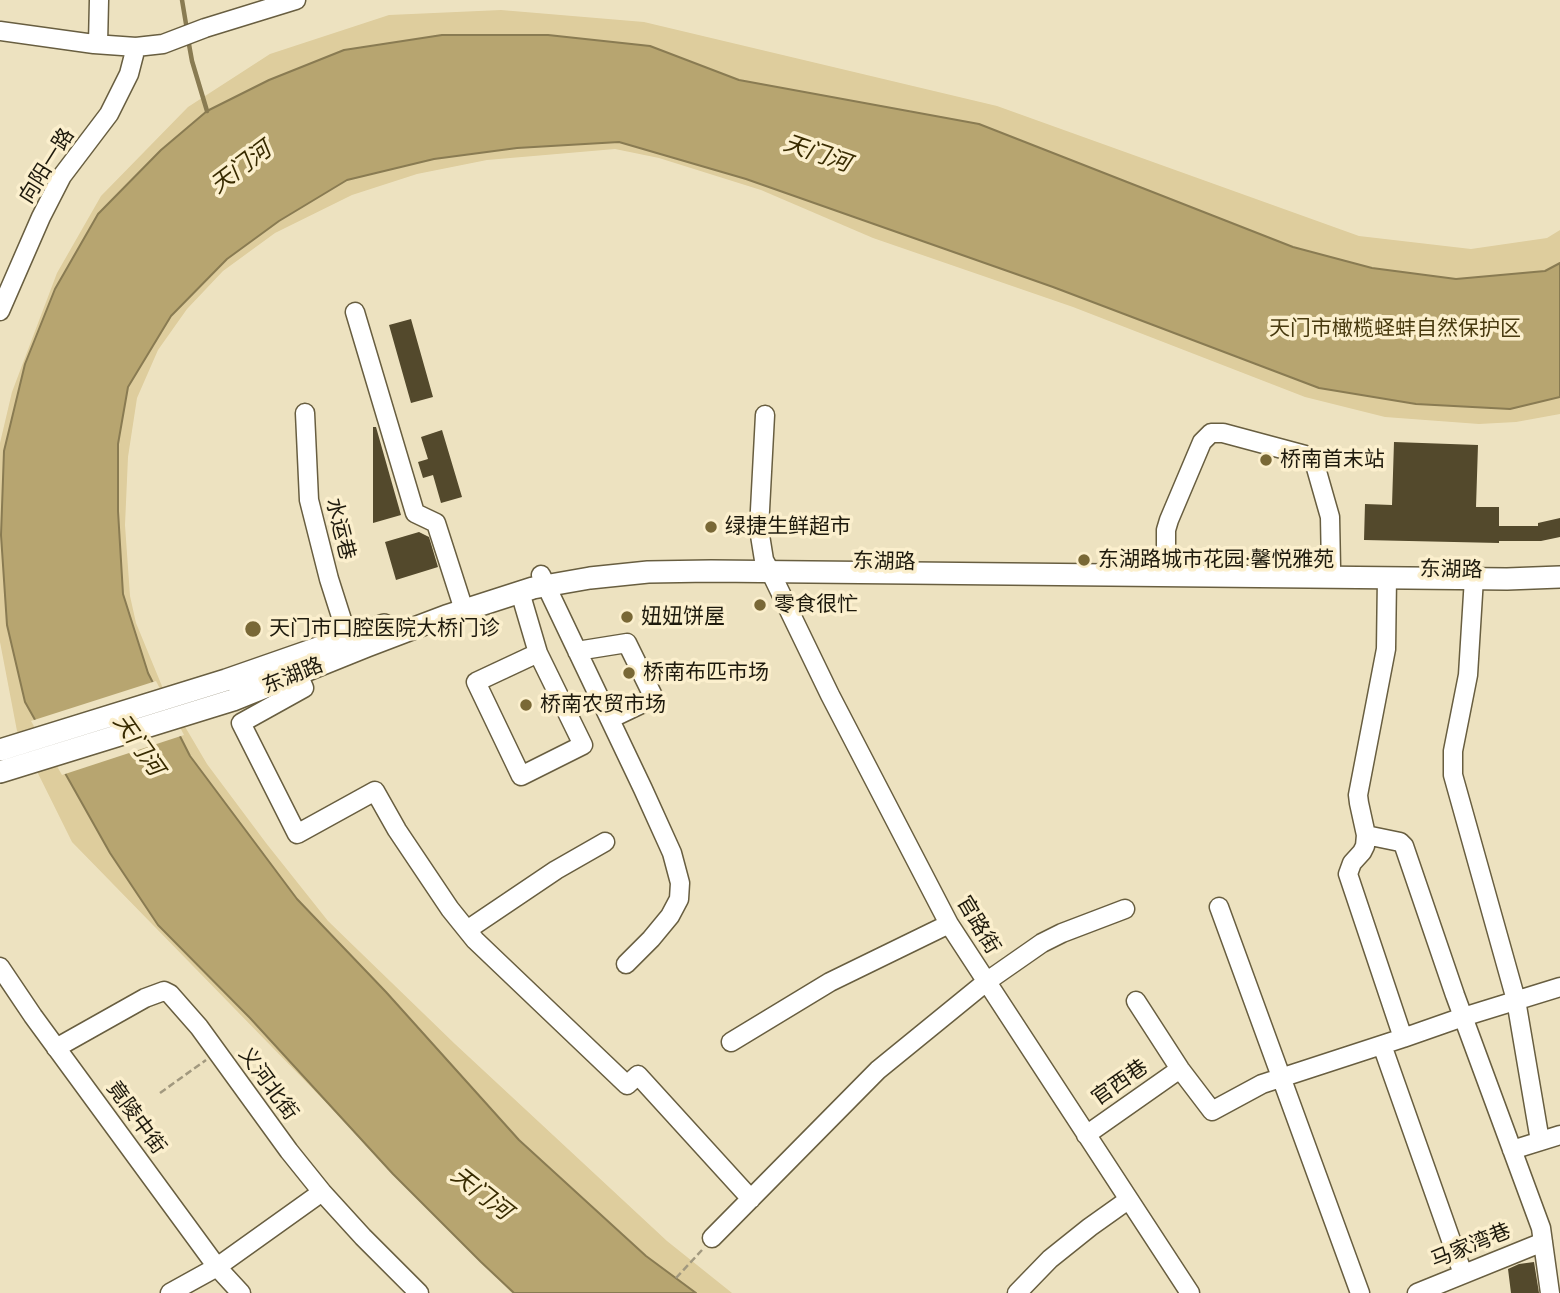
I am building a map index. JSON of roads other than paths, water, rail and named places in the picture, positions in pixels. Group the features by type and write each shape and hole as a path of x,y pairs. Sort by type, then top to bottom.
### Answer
{"main road":[{"name":"东湖路","path":"229,690 462,604 589,566 647,561 767,566 1387,578 1560,577"},
{"name":"东湖路","path":"767,566 1560,570"},
{"name":"东湖路","path":"462,604 520,593 543,581"},
{"name":"东湖路","path":"229,690 299,674 350,645"},
{"path":"7,759 229,690"}],"street":[{"path":"98,44 99,0"},
{"path":"0,31 136,47 163,44 296,0"},
{"name":"向阳一路","path":"0,311 46,207 62,176 109,114 129,74 136,47"},
{"path":"355,312 415,513 436,523 462,604"},
{"name":"水运巷","path":"305,413 309,500 329,579 350,645"},
{"name":"官路街","path":"765,415 759,529 767,566 948,924 1190,1293"},
{"path":"1166,566 1166,530 1202,442 1210,433 1223,433 1305,455 1311,460 1317,468 1330,517 1331,568"},
{"path":"1387,578 1385,649 1358,795 1366,846 1352,863 1348,874 1403,1038"},
{"path":"1474,578 1468,675 1453,751 1453,775 1516,1000 1540,1141"},
{"path":"543,581 673,853 680,883 679,899 670,916 626,964"},
{"path":"520,593 538,653 583,745 520,776 477,682 538,653"},
{"path":"577,651 627,643 654,698 610,719"},
{"path":"299,674 304,688 241,723 297,834 375,791 397,830 450,909 494,960 627,1085 638,1075 751,1199"},
{"path":"1366,835 1400,842 1405,846 1463,1017 1541,1228 1550,1293"},
{"path":"467,930 556,870 605,842"},
{"path":"1219,907 1360,1293"},
{"path":"712,1238 878,1070 986,982 1042,943 1125,909"},
{"path":"731,1042 830,982 948,924"},
{"name":"竟陵中街","path":"0,967 56,1048 217,1266 241,1293"},
{"path":"1136,1001 1180,1069 1212,1111 1262,1084 1281,1077 1560,987"},
{"name":"义河北街","path":"56,1048 145,998 164,991 170,994 218,1052 289,1152 363,1237 419,1293"},
{"path":"1382,1045 1463,1274"},
{"name":"官西巷","path":"1086,1135 1180,1069"},
{"path":"1512,1150 1560,1135"},
{"path":"170,1293 217,1266 323,1192"},
{"path":"1017,1293 1050,1259 1128,1200"},
{"name":"马家湾巷","path":"1417,1293 1543,1242"}],"water":[{"name":"天门市橄榄蛏蚌自然保护区","path":"442,35 548,35 650,46 739,80 979,124 1293,247 1372,268 1456,279 1545,271 1560,263 1560,397 1510,409 1416,404 1319,388 1053,287 746,179 619,142 517,148 434,159 347,180 279,221 227,259 171,316 128,387 118,444 118,511 123,594 148,673 190,756 297,899 386,992 519,1140 646,1256 696,1293 514,1293 481,1262 393,1174 250,1018 158,925 110,853 25,702 7,625 1,535 4,451 25,364 55,289 98,214 161,150 207,111 269,80 344,50"}],"waterway":[{"path":"182,0 187,30"},
{"path":"188,39 207,111"}],"place":[{"name":"桥南首末站","path":"1266,460"},
{"name":"绿捷生鲜超市","path":"711,527"},
{"name":"东湖路城市花园·馨悦雅苑","path":"1084,560"},
{"name":"零食很忙","path":"760,605"},
{"name":"妞妞饼屋","path":"627,617"},
{"name":"天门市口腔医院大桥门诊","path":"253,629"},
{"name":"桥南布匹市场","path":"629,673"},
{"name":"桥南农贸市场","path":"526,705"}],"water label":[{"name":"天门河","path":"817,154"},
{"name":"天门河","path":"241,168"},
{"name":"天门河","path":"138,745"},
{"name":"天门河","path":"481,1194"}]}
